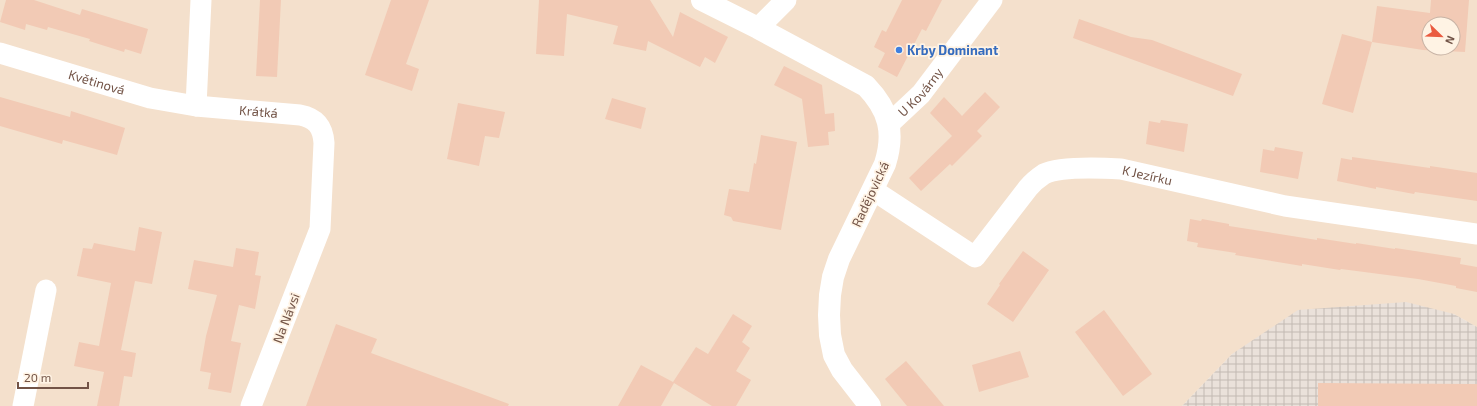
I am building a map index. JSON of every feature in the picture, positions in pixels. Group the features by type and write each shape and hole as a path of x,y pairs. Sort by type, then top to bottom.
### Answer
{"street":[{"path":"196,106 201,0"},
{"name":"Radějovická","path":"702,0 758,28 866,86 876,97 884,110 889,124 891,138 889,151 885,164 873,190 839,259 833,277 829,315 830,335 834,355 842,370 870,406"},
{"path":"758,28 786,0"},
{"name":"U Kovárny","path":"889,124 921,94 992,0"},
{"name":"Květinová","path":"0,53 150,98 196,106"},
{"name":"Krátká","path":"196,106 300,115 308,116 315,120 320,126 323,138 320,229"},
{"name":"K Jezírku","path":"873,190 975,257 1036,179 1054,171 1098,167 1122,169 1285,206 1477,234"},
{"name":"Na Návsi","path":"251,406 320,229"},
{"path":"23,406 46,290"}],"shaded area":[{"path":"0,0 1477,0 1477,327 1454,314 1232,354 1182,406 0,406"},
{"path":"1406,302 1454,314 1477,327 1477,406 1182,406 1232,354 1298,310"}],"building":[{"path":"6,0 34,0 80,15 82,9 148,29 141,54 125,49 124,52 89,41 90,39 48,27 47,30 26,24 25,30 0,22"},
{"path":"260,0 281,0 277,77 256,76"},
{"path":"391,0 429,0 406,64 419,69 412,91 365,75"},
{"path":"539,0 650,0 673,37 680,12 728,37 715,63 705,57 700,67 648,41 646,51 613,44 618,26 567,14 564,56 536,54"},
{"path":"902,0 942,0 926,31 922,29 897,77 878,67 885,53 874,47 882,30 886,32"},
{"path":"1431,0 1469,0 1465,52 1461,52 1461,16 1421,16 1421,50 1372,42 1377,6 1430,13"},
{"path":"1079,19 1131,37 1152,40 1242,74 1233,96 1073,38"},
{"path":"1342,34 1372,42 1353,113 1322,104"},
{"path":"784,66 822,85 825,114 834,113 835,131 828,132 829,145 808,147 802,99 774,85"},
{"path":"985,92 1000,107 977,131 982,136 952,166 950,164 921,191 909,178 952,136 930,113 944,97 962,116"},
{"path":"0,97 70,117 71,111 125,128 117,155 63,140 62,144 0,126"},
{"path":"612,98 646,108 641,129 605,119"},
{"path":"458,103 505,112 499,138 485,136 479,166 447,159"},
{"path":"1161,120 1188,124 1184,152 1146,144 1149,121 1160,123"},
{"path":"761,135 797,142 781,230 733,221 731,217 724,215 729,189 749,192"},
{"path":"1275,147 1303,152 1298,179 1260,172 1263,149 1274,151"},
{"path":"1352,157 1477,173 1477,201 1415,192 1414,194 1376,187 1376,189 1337,181 1341,158 1352,160"},
{"path":"1190,219 1201,221 1202,219 1229,224 1229,226 1317,240 1317,238 1461,258 1460,264 1477,267 1477,292 1456,288 1456,286 1418,279 1302,264 1302,266 1197,247 1198,243 1187,241"},
{"path":"139,227 162,232 152,284 135,281 121,350 136,353 132,377 124,376 119,406 97,406 104,372 74,366 79,342 99,346 111,283 77,276 83,248 92,249 94,243 135,251"},
{"path":"236,248 259,252 255,275 261,276 255,309 239,305 231,341 241,343 231,393 208,389 211,373 200,371 206,336 217,295 188,289 194,260 233,267"},
{"path":"1023,251 1049,270 1013,322 987,304 1000,285 999,284"},
{"path":"1104,310 1152,374 1123,396 1075,332"},
{"path":"733,314 752,326 742,342 750,348 736,371 751,380 736,406 712,406 674,383 661,406 618,406 641,365 673,382 696,347 708,354"},
{"path":"336,324 377,339 371,353 509,404 508,406 306,406"},
{"path":"1020,351 1029,377 979,392 972,365"},
{"path":"906,361 944,406 907,406 885,379"},
{"path":"1318,383 1477,384 1477,406 1318,406"}],"place":[{"name":"Krby Dominant","path":"899,50"}]}
